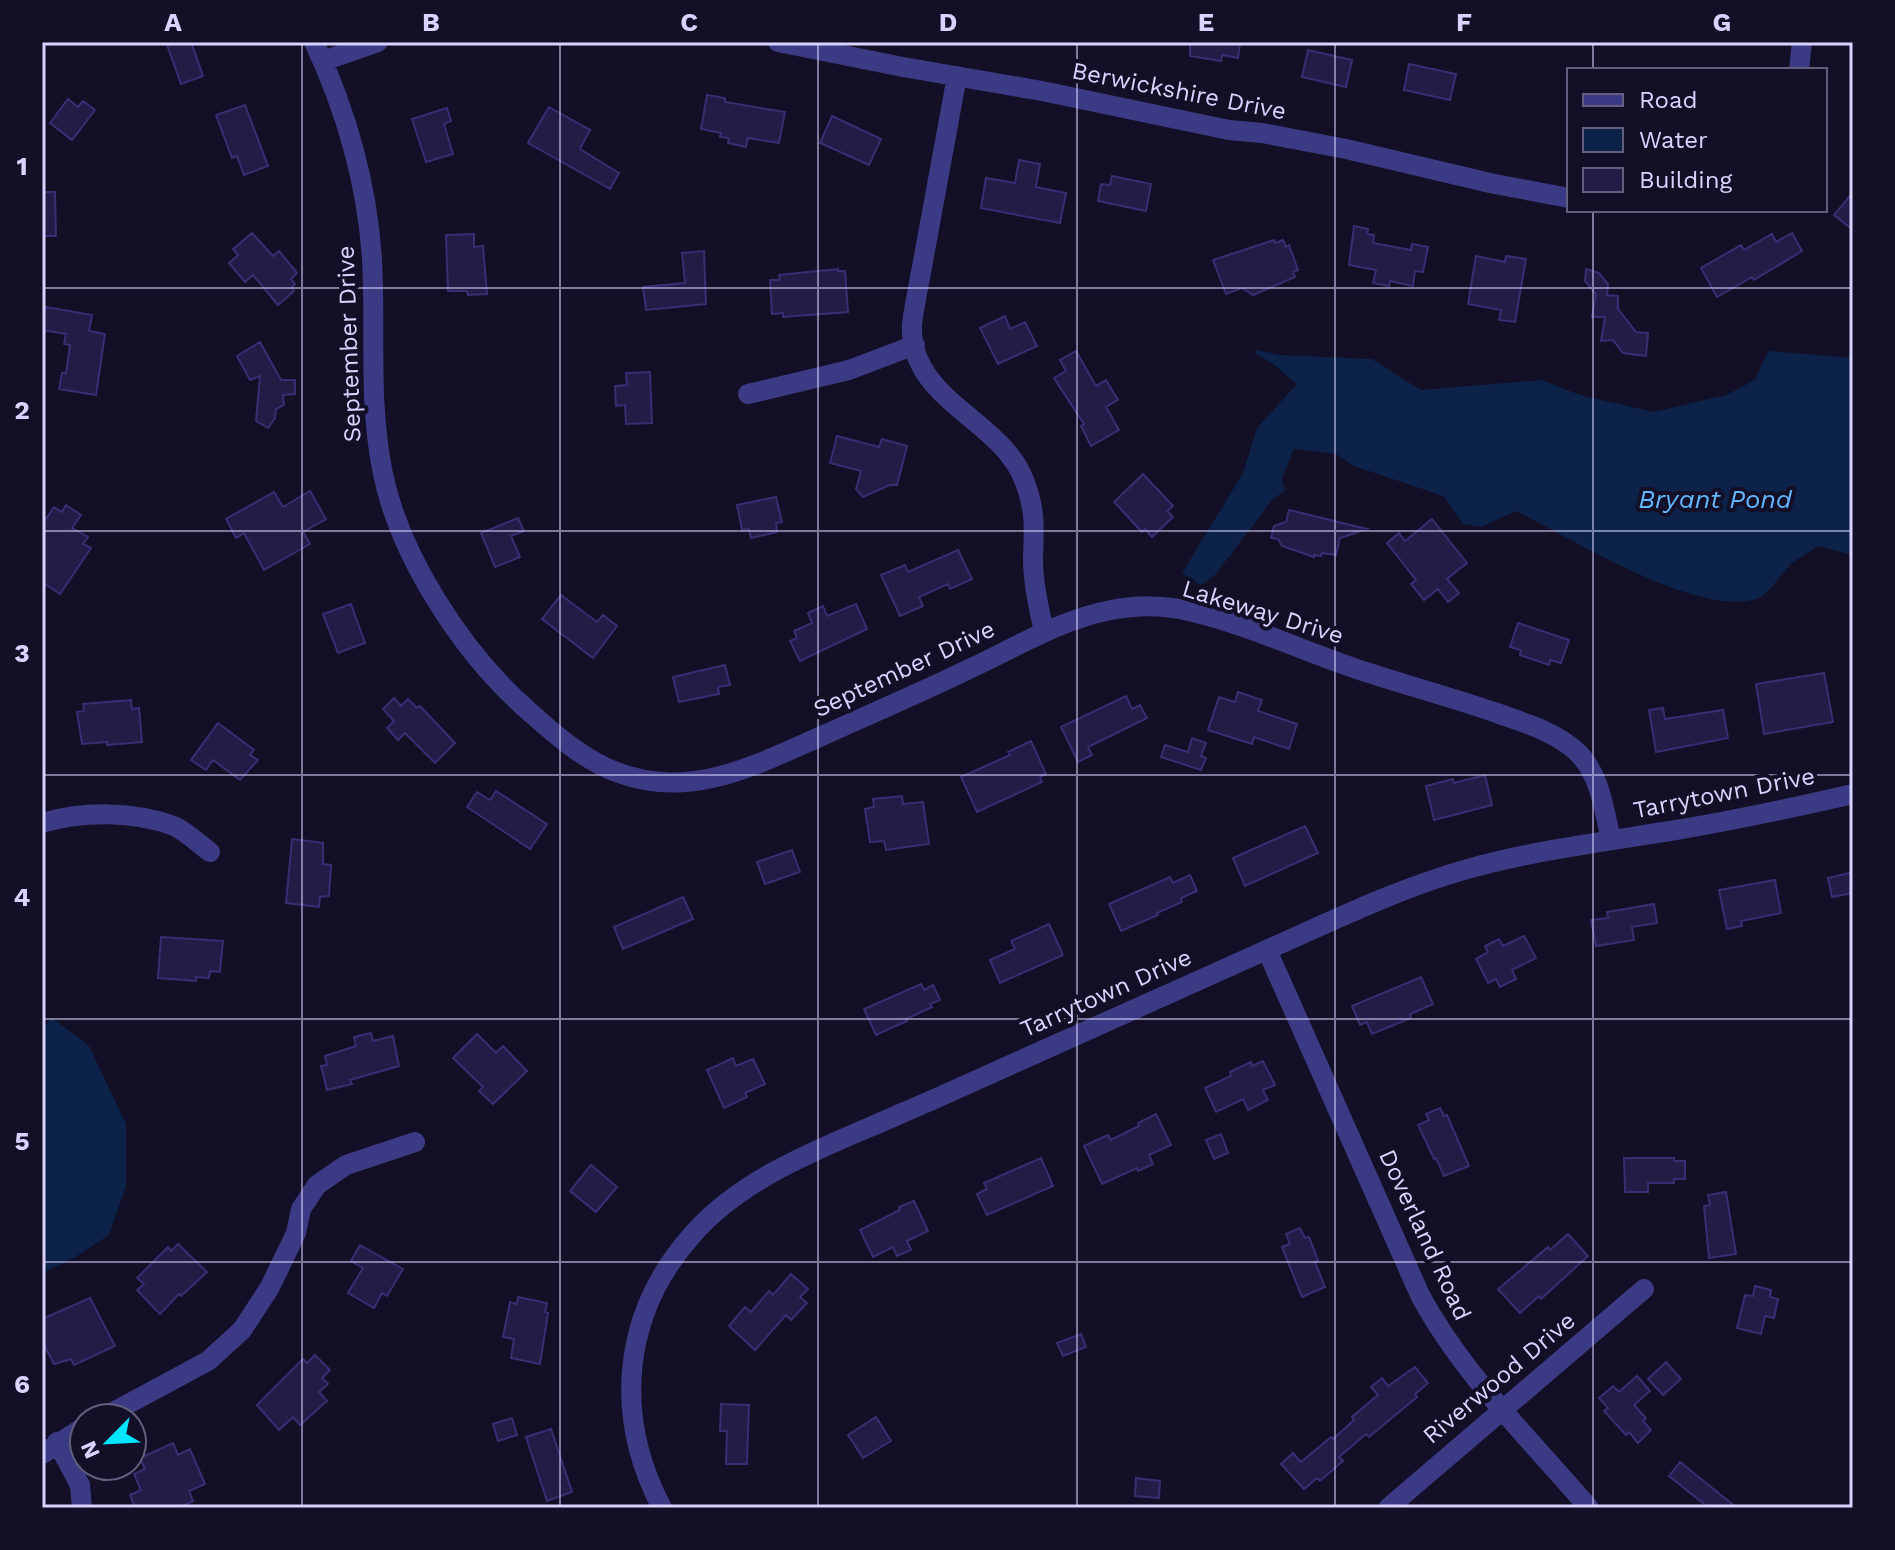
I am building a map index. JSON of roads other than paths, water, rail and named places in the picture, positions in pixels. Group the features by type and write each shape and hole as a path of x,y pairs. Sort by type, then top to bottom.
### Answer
{"street":[{"name":"September Drive","path":"314,42 343,116 360,172 369,223 373,411 388,497 409,549 452,622 519,702 569,745 610,770 653,782 681,784 723,777 969,670 1044,632"},
{"path":"323,61 378,42"},
{"name":"Berwickshire Drive","path":"778,42 1042,91 1229,130 1332,146 1567,198"},
{"path":"1799,68 1802,42"},
{"path":"957,76 912,327 919,360 937,389 1001,445 1023,476 1035,523 1033,558 1044,632"},
{"path":"748,394 849,370 915,345"},
{"name":"Lakeway Drive","path":"1044,632 1071,620 1115,609 1143,606 1187,610 1538,728 1560,738 1580,754 1591,771 1602,799 1611,840"},
{"name":"Tarrytown Drive","path":"662,1508 644,1464 634,1423 631,1391 633,1351 641,1318 652,1293 690,1236 714,1212 746,1188 843,1139 1267,950 1462,870 1853,794"},
{"path":"42,823 64,817 137,816 177,827 210,852"},
{"name":"Doverland Road","path":"1267,950 1420,1295 1450,1345 1589,1508"},
{"path":"132,1402 208,1361 242,1330 270,1287 296,1233 301,1209 317,1185 346,1165 415,1142"},
{"name":"Riverwood Drive","path":"1388,1508 1644,1289"},
{"path":"68,1437 50,1448 80,1485 82,1508"}],"water":[{"name":"Bryant Pond","path":"1256,350 1280,355 1372,359 1421,390 1542,380 1580,395 1654,412 1726,395 1755,380 1768,351 1853,358 1853,555 1818,546 1791,564 1759,598 1734,602 1704,597 1636,573 1516,511 1481,527 1463,524 1443,496 1354,466 1336,454 1294,449 1282,478 1285,491 1273,499 1215,575 1201,585 1182,573 1243,473 1257,428 1297,384 1255,354"},
{"path":"52,1018 89,1046 126,1124 126,1186 109,1235 74,1258 42,1273 42,1027"}]}
